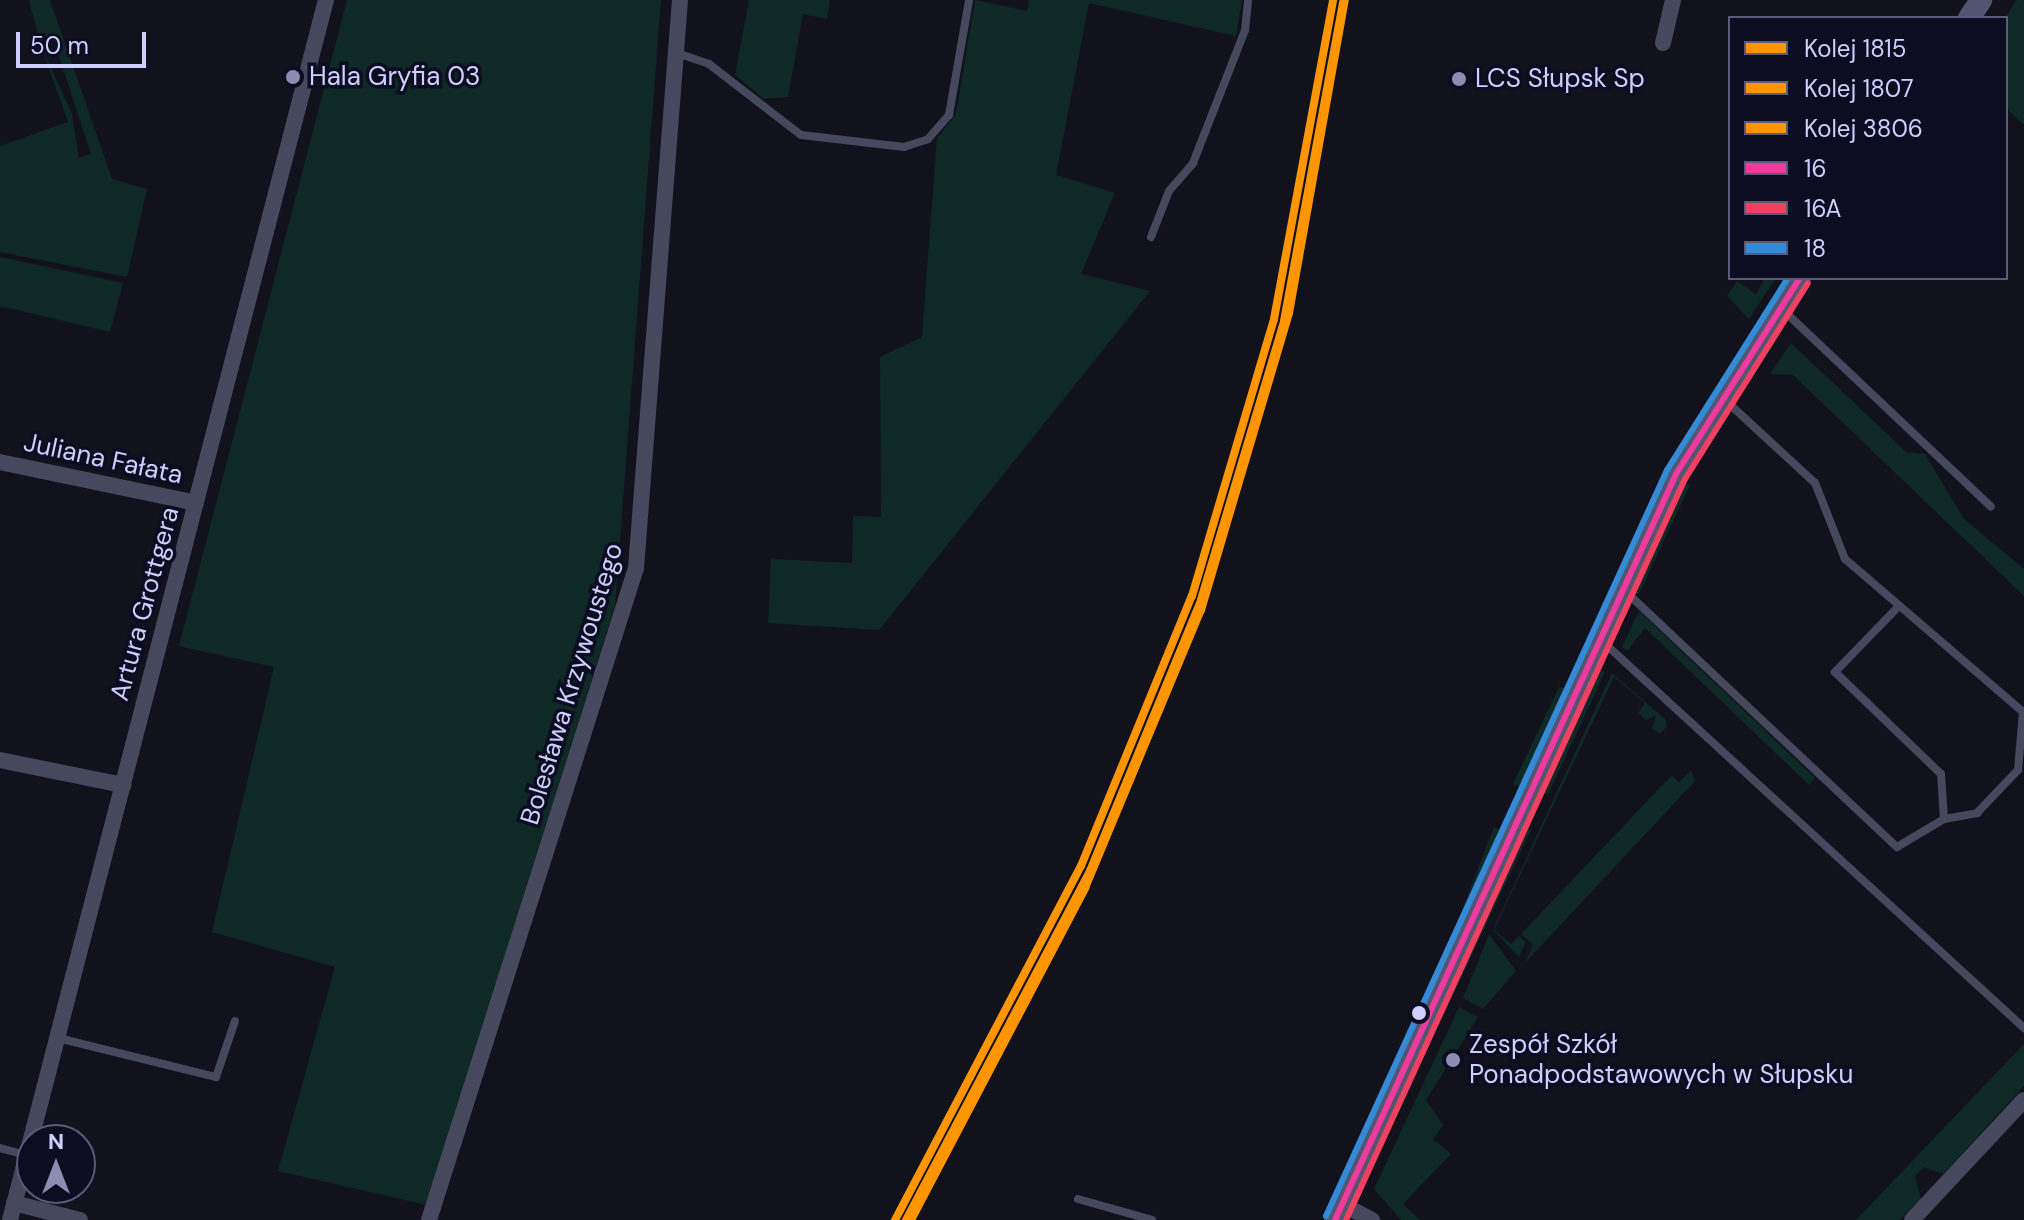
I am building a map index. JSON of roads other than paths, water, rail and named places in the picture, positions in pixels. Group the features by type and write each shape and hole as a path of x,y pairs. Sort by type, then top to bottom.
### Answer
{"street":[{"name":"Artura Grottgera","path":"35,1124 326,0"},
{"name":"Bolesława Krzywoustego","path":"429,1220 636,568 680,0"},
{"path":"1663,43 1673,0"},
{"path":"1372,1220 1338,1212 1676,474 1721,398 1799,280"},
{"name":"Juliana Fałata","path":"0,462 196,503"},
{"path":"0,760 123,785"},
{"path":"1912,1220 2024,1100"},
{"name":"Artura Grottgera","path":"10,1220 16,1196"},
{"path":"14,1203 80,1220"}],"lane":[{"path":"676,53 709,64 795,133 904,147 928,139 949,115 969,0"},
{"path":"1151,237 1169,191 1193,163 1245,30 1248,0"},
{"path":"1780,307 1991,507"},
{"path":"1623,590 1897,847 1944,819 1977,813 2018,770 2023,712 1926,625 1896,609 1845,559 1815,483 1721,398"},
{"path":"1896,609 1835,672 1941,774 1944,819"},
{"path":"1600,639 2024,1028"},
{"path":"57,1038 216,1077 235,1021"},
{"path":"1078,1199 1152,1220"}],"rail line":[{"name":"1815","path":"895,1220 1081,866 1192,596 1274,319 1333,0"},
{"name":"3806","path":"911,1220 1085,888 1201,610 1289,313 1345,0"},
{"name":"1807","path":"906,1220 1090,871 1201,600 1284,321 1343,2"}],"place":[{"name":"Hala Gryfia 03","path":"293,77"},
{"name":"LCS Słupsk Sp","path":"1459,79"},
{"name":"Zespół Szkół Ponadpodstawowych w Słupsku","path":"1453,1060"}]}
